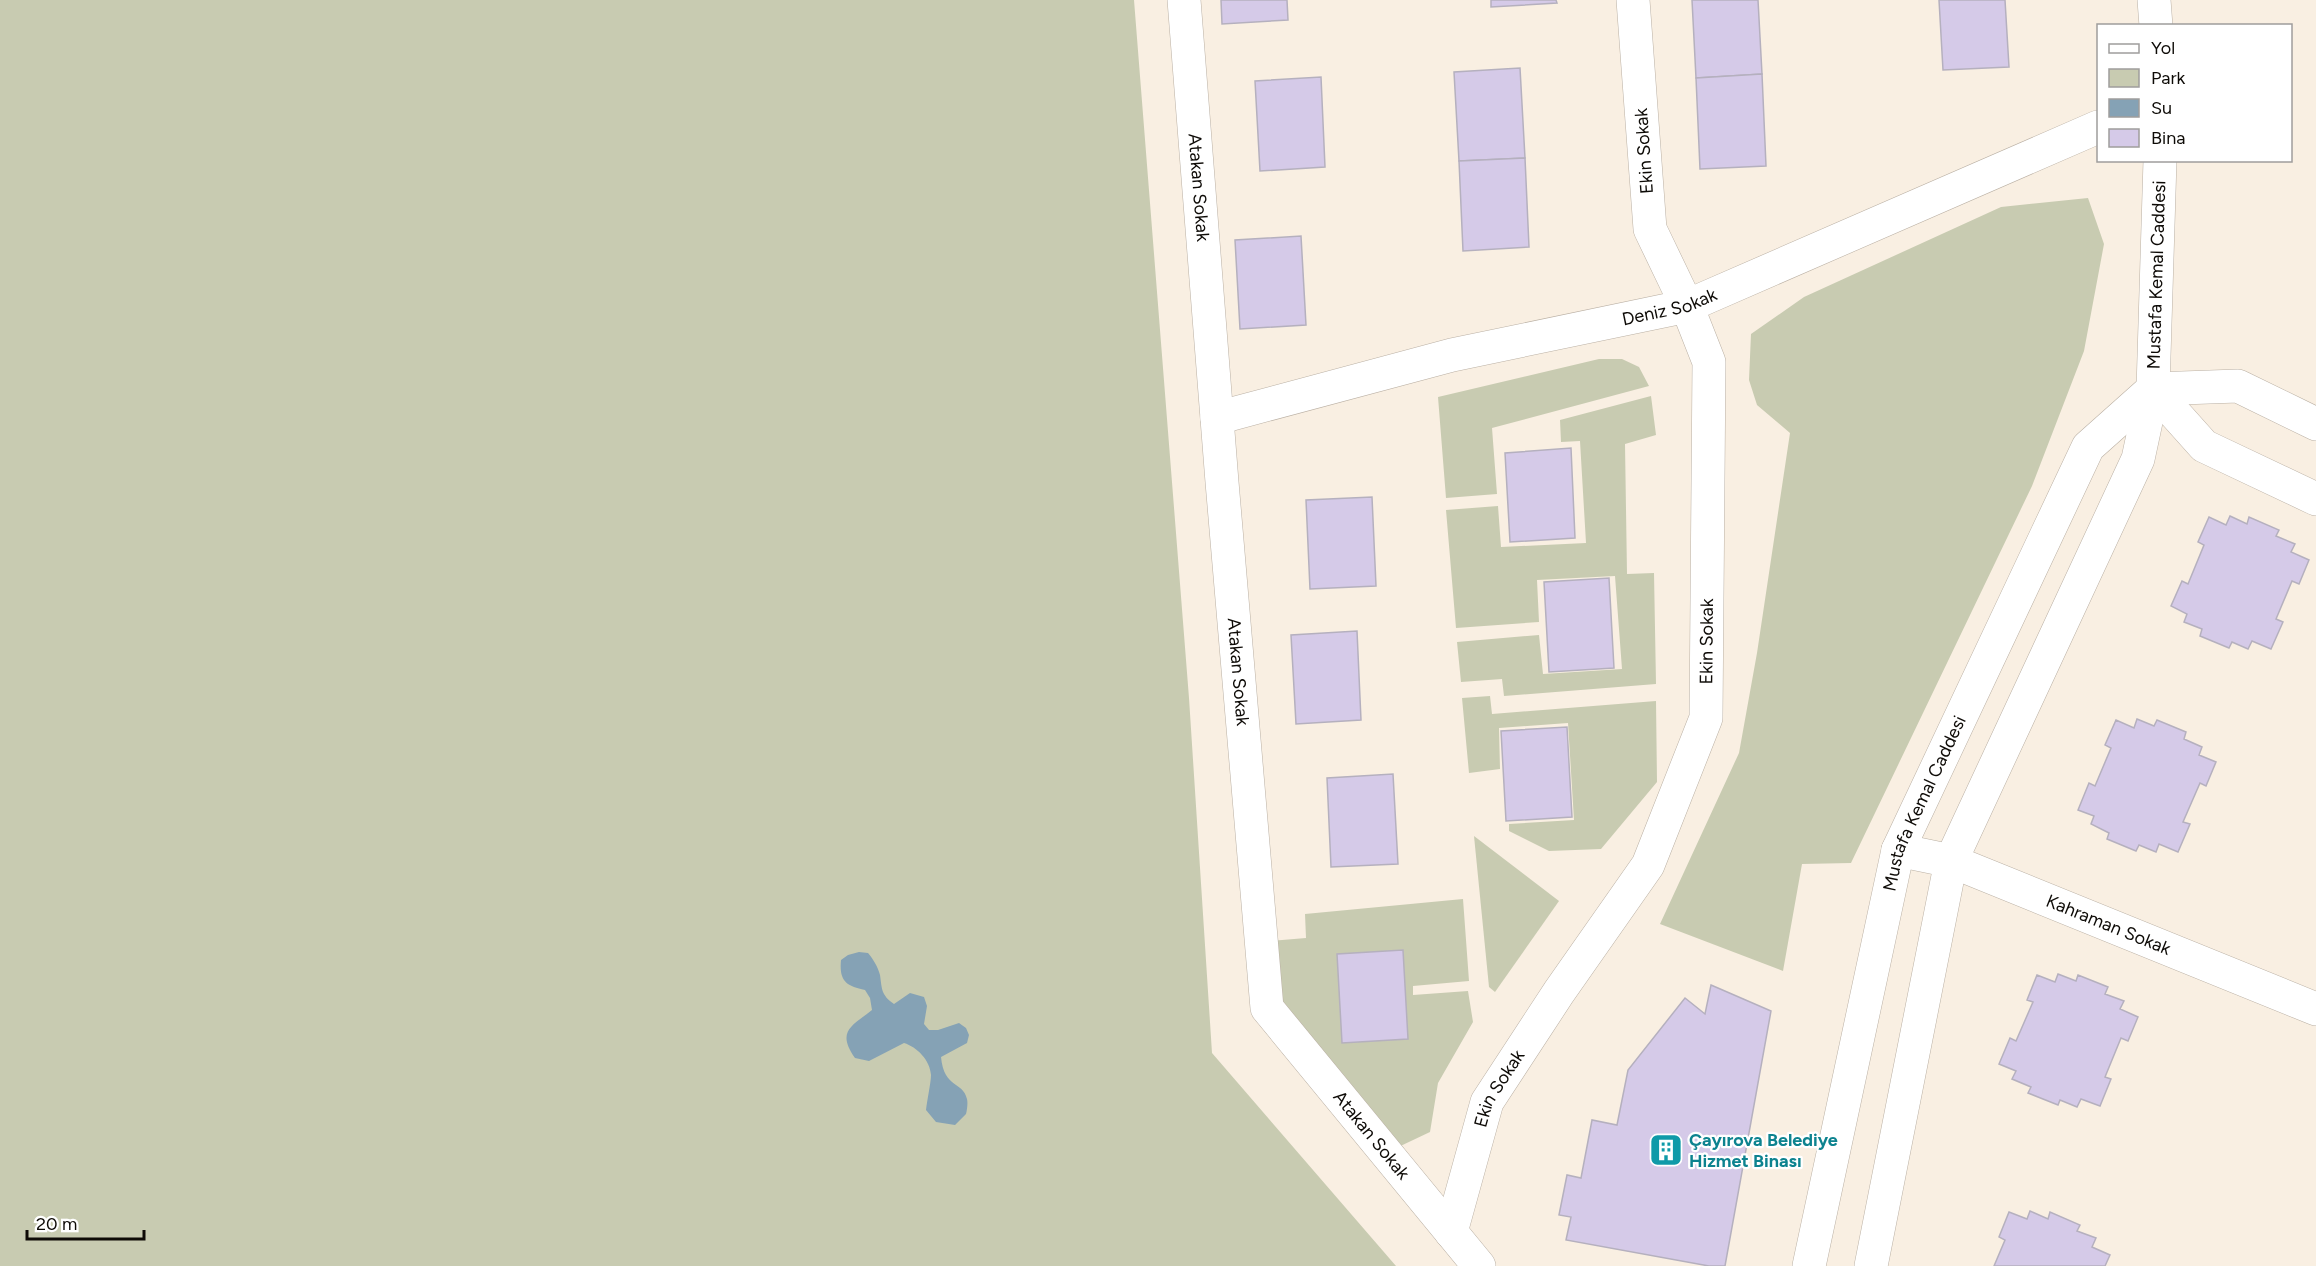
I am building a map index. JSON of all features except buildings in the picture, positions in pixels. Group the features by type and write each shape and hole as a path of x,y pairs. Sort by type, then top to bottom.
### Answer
{"street":[{"name":"Atakan Sokak","path":"1184,0 1267,1008 1479,1266"},
{"name":"Ekin Sokak","path":"1451,1232 1487,1102 1648,865 1706,718 1709,362 1687,306 1650,229 1633,0"},
{"path":"2154,0 2156,24"},
{"name":"Deniz Sokak","path":"1217,418 1452,355 1687,306 2097,127"},
{"name":"Mustafa Kemal Caddesi","path":"1872,1266 1952,861 2138,459 2152,388 2160,162"},
{"path":"2152,388 2238,386 2316,424"},
{"path":"2152,388 2204,446 2316,499"},
{"name":"Mustafa Kemal Caddesi","path":"1809,1266 1898,850 2088,447 2152,388"},
{"name":"Kahraman Sokak","path":"1898,850 1952,861 2316,1009"}],"green space":[{"path":"0,0 1134,0 1189,698 1212,1053 1396,1266 0,1266"},
{"path":"2088,198 2104,244 2084,351 2032,486 1851,863 1802,864 1783,971 1660,924 1739,753 1757,653 1790,433 1757,405 1749,380 1751,334 1804,297 2001,207"},
{"path":"1599,359 1622,359 1639,367 1649,386 1492,428 1497,494 1446,498 1438,397"},
{"path":"1651,396 1656,435 1625,444 1627,574 1654,573 1656,684 1504,696 1502,679 1461,682 1457,642 1539,635 1543,674 1622,669 1615,576 1537,580 1539,622 1456,628 1446,510 1498,506 1501,547 1586,543 1580,441 1561,442 1560,420"},
{"path":"1490,696 1492,714 1656,701 1657,782 1601,849 1549,851 1509,831 1509,824 1574,820 1568,723 1499,728 1500,769 1469,773 1462,698"},
{"path":"1474,836 1559,901 1495,992 1489,987"},
{"path":"1463,899 1469,981 1413,986 1413,995 1468,991 1473,1022 1438,1083 1430,1132 1392,1150 1287,1025 1270,941 1306,938 1305,914"}],"water":[{"path":"859,952 868,953 872,958 879,972 884,995 894,1004 910,993 924,997 927,1006 924,1024 929,1030 938,1030 959,1023 966,1028 969,1035 967,1043 941,1057 949,1080 962,1089 967,1099 966,1114 955,1125 936,1122 926,1110 931,1078 930,1069 922,1055 914,1048 904,1043 869,1061 855,1058 849,1049 847,1035 849,1030 872,1010 870,998 865,990 853,987 845,981 841,973 841,960"}],"place":[{"name":"Çayırova Belediye Hizmet Binası","path":"1666,1150"}]}
